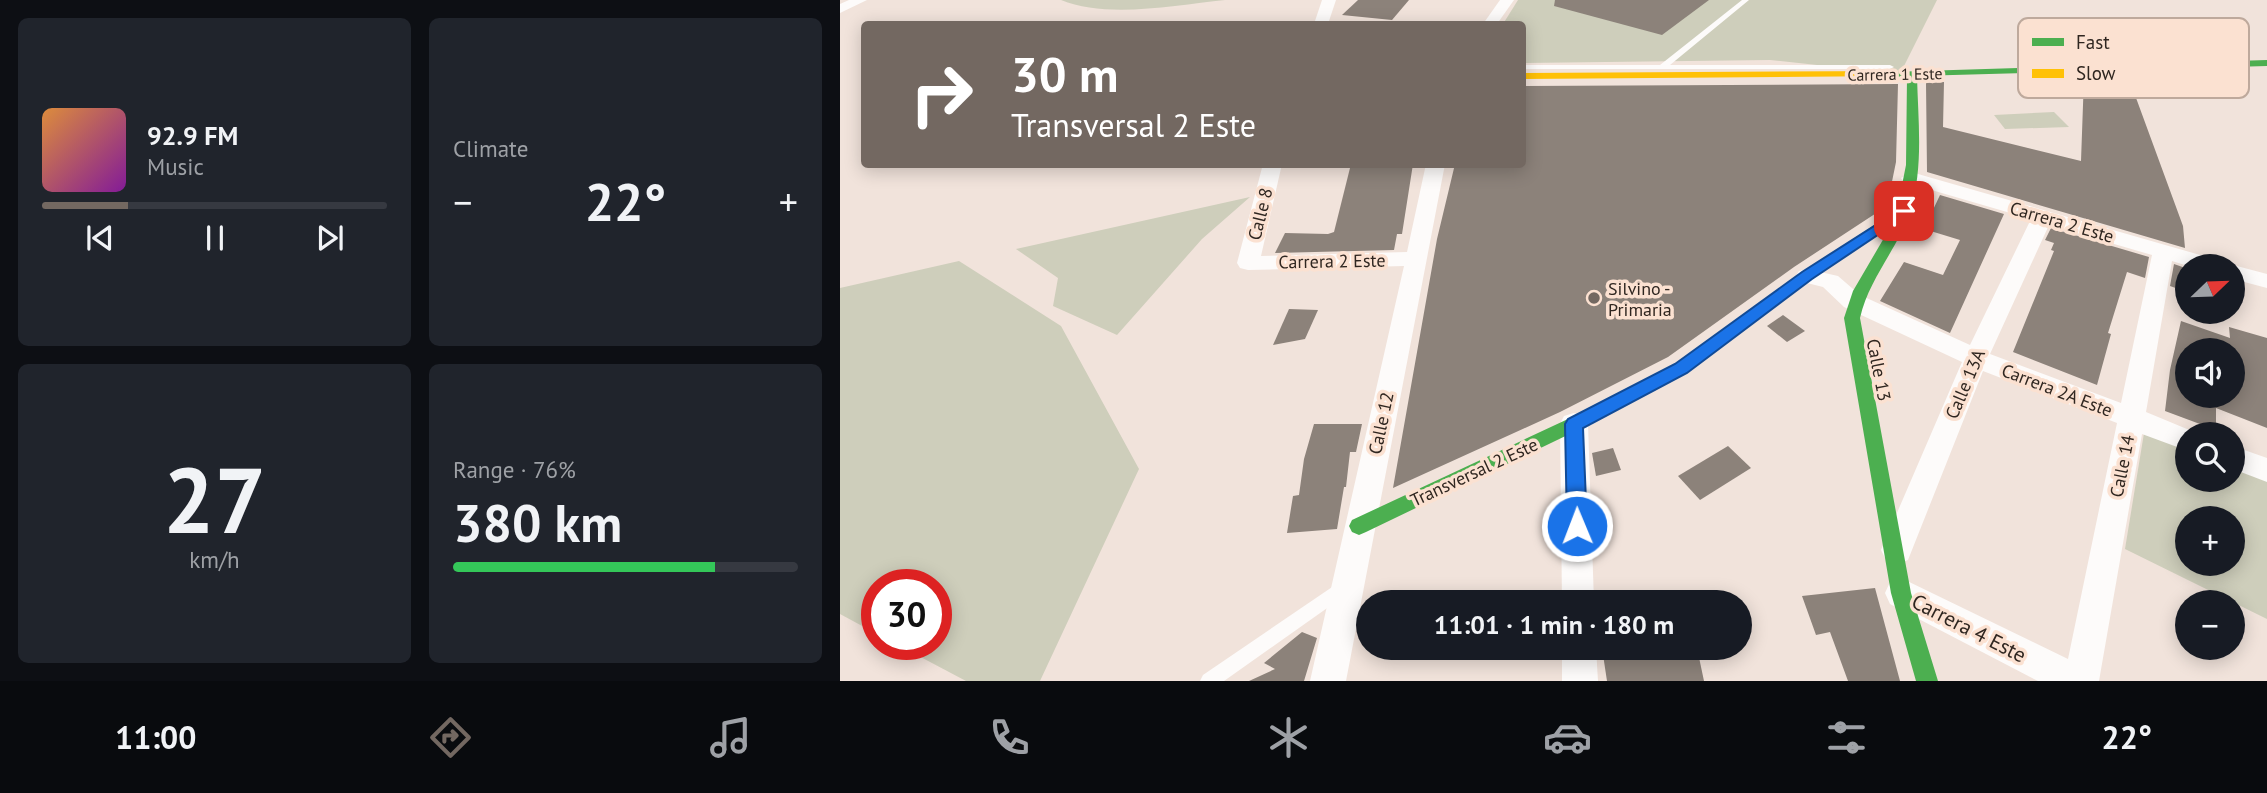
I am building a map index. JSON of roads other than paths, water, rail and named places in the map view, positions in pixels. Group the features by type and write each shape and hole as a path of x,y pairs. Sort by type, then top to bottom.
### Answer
{"street":[{"path":"840,9 860,0"},
{"path":"1322,21 1329,0"},
{"path":"1492,21 1507,0"},
{"name":"Carrera 1 Este","path":"2249,64 2267,63"},
{"name":"Carrera 1 Este","path":"1526,76 2018,71"},
{"path":"1852,301 1898,229 1904,211 1911,178 1912,74"},
{"name":"Calle 8","path":"1248,263 1272,168"},
{"name":"Calle 12","path":"1328,681 1435,168"},
{"name":"Carrera 2 Este","path":"1911,178 2175,255"},
{"name":"Transversal 2 Este","path":"1359,526 1574,424 1681,368 1807,276 1904,211"},
{"name":"Calle 13A","path":"1895,555 1976,358 2042,217"},
{"name":"Calle 14","path":"2081,681 2163,252"},
{"name":"Carrera 2 Este","path":"1248,263 1416,259"},
{"path":"2245,275 2267,281"},
{"name":"Carrera 2A Este","path":"1807,276 1830,281 1852,301 1976,358 2175,435"},
{"name":"Calle 13","path":"1852,301 1853,334 1901,593 1927,681"},
{"path":"1574,424 1578,590"},
{"path":"2245,462 2267,470"},
{"name":"Carrera 4 Este","path":"1901,593 2074,681"},
{"path":"1580,660 1580,681"}],"lane":[{"path":"1663,66 1746,0"},
{"path":"1526,67 1955,68 2018,65"},
{"path":"1209,681 1347,585"}],"place":[{"name":"Silvino - Primaria","path":"1594,298"}]}
